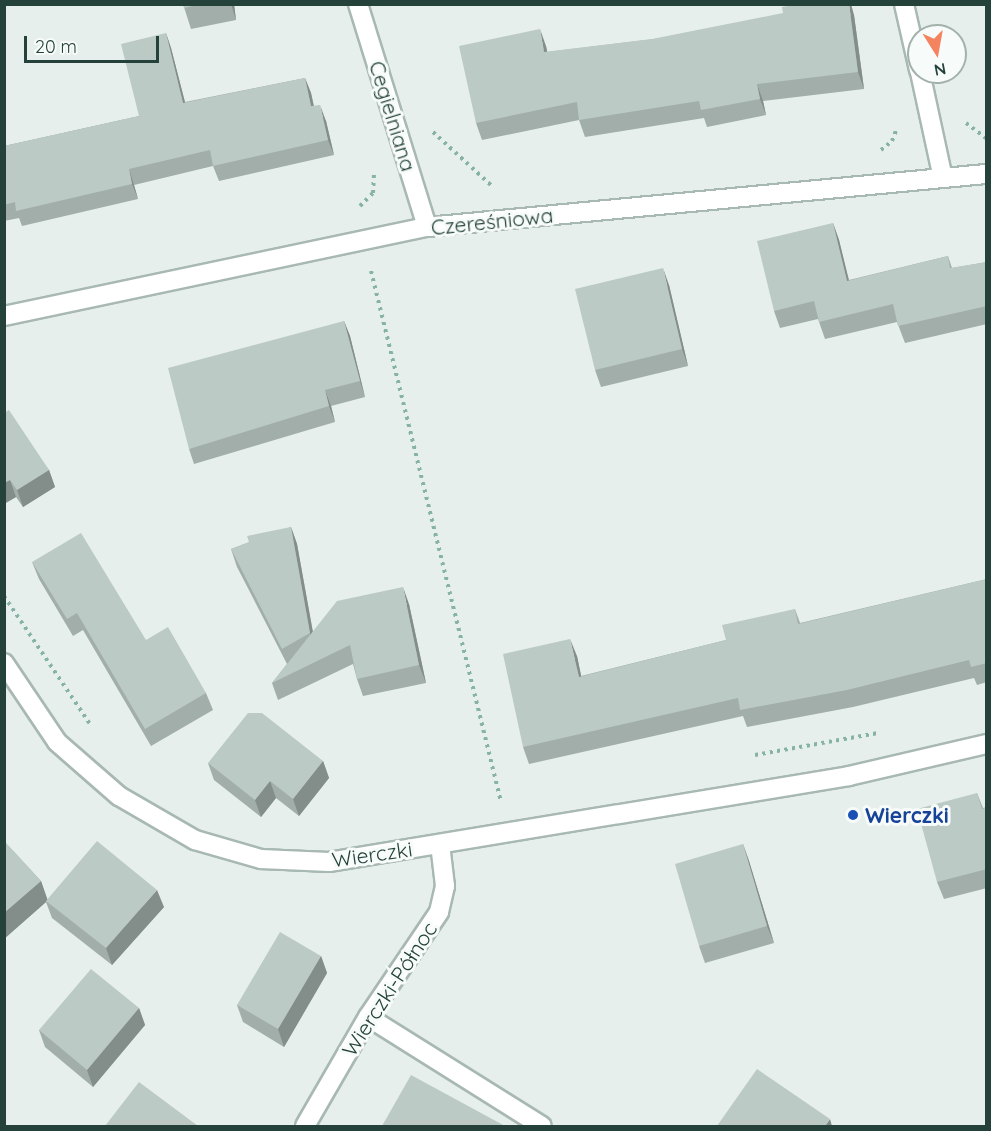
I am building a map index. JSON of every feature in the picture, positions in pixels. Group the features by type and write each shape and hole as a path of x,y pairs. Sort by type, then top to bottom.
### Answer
{"street":[{"name":"Cegielniana","path":"358,4 427,227"},
{"path":"904,4 908,24"},
{"path":"922,84 943,178"},
{"name":"Czereśniowa","path":"4,316 427,227 987,174"},
{"name":"Wierczki","path":"4,663 57,742 119,796 195,840 261,859 329,862 849,776 987,744"},
{"name":"Wierczki-Północ","path":"304,1126 368,1017 439,912 445,886 440,844"},
{"path":"368,1017 542,1126"}],"path":[{"path":"961,119 987,138"},
{"path":"370,267 501,802"},
{"path":"4,596 97,734"}],"building":[{"path":"183,4 202,4 184,8"},
{"path":"799,4 849,4 858,72 757,84 760,99 701,110 699,101 579,120 577,102 476,123 459,46 540,29 544,52 652,39 783,13 782,7"},
{"path":"166,33 183,103 305,78 311,106 320,105 328,140 213,166 210,150 129,169 132,184 16,211 15,202 4,205 4,146 139,116 121,44"},
{"path":"833,223 847,281 948,256 950,268 987,262 987,306 898,326 893,304 819,322 814,301 774,311 757,241"},
{"path":"663,268 682,349 595,370 575,289"},
{"path":"344,321 360,381 325,390 329,406 189,449 168,368"},
{"path":"9,410 49,470 17,490 10,480 4,483 4,413"},
{"path":"291,527 310,633 282,649 231,549 249,542 247,536"},
{"path":"81,533 146,640 168,627 206,693 145,729 77,613 67,619 32,562"},
{"path":"987,579 987,663 971,667 969,660 847,690 740,710 738,698 523,747 503,654 570,639 579,677 726,640 722,625 795,609 798,624"},
{"path":"403,587 419,665 357,679 350,645 272,683 337,601"},
{"path":"248,713 262,713 323,761 293,799 270,781 255,800 208,763"},
{"path":"977,793 982,809 987,807 987,869 937,882 917,809"},
{"path":"4,841 41,881 4,913"},
{"path":"97,841 157,890 106,948 46,901"},
{"path":"743,844 767,926 699,946 675,864"},
{"path":"280,932 321,956 278,1029 237,1005"},
{"path":"91,969 139,1008 87,1070 39,1030"},
{"path":"757,1069 830,1119 825,1126 717,1126"},
{"path":"411,1075 505,1126 382,1126"},
{"path":"139,1082 198,1126 105,1126"}],"place":[{"name":"Wierczki","path":"853,815"}]}
